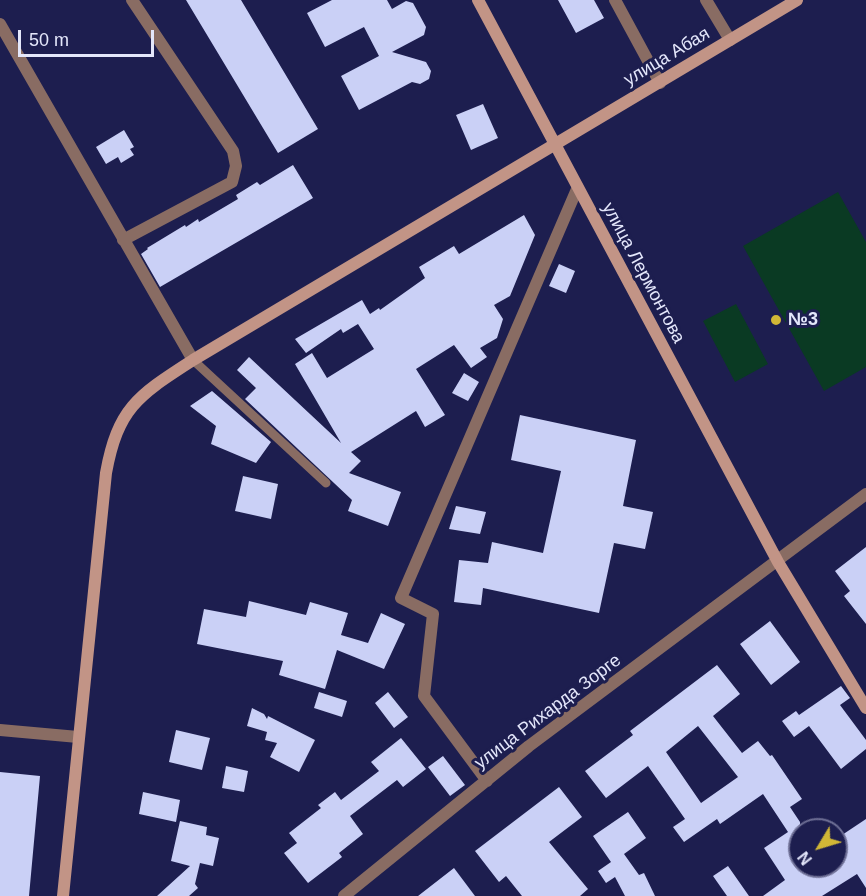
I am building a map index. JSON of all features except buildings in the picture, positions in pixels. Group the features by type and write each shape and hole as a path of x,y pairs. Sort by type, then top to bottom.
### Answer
{"street":[{"path":"123,240 232,182 236,166 233,151 132,0"},
{"name":"улица Лермонтова","path":"478,0 778,562 866,708"},
{"path":"615,0 660,83"},
{"path":"706,0 730,40"},
{"name":"улица Абая","path":"63,896 105,485 112,441 123,417 140,397 193,360 797,0"},
{"path":"0,24 193,360"},
{"path":"487,781 424,696 433,614 401,598 577,189"},
{"name":"улица Рихарда Зорге","path":"344,896 487,781 866,494"},
{"path":"0,730 78,737"}],"lane":[{"path":"193,360 326,483"}],"green space":[{"path":"838,192 866,242 866,367 824,391 743,246"},
{"path":"736,304 768,364 735,382 703,321"}],"place":[{"name":"№3","path":"776,320"}]}
